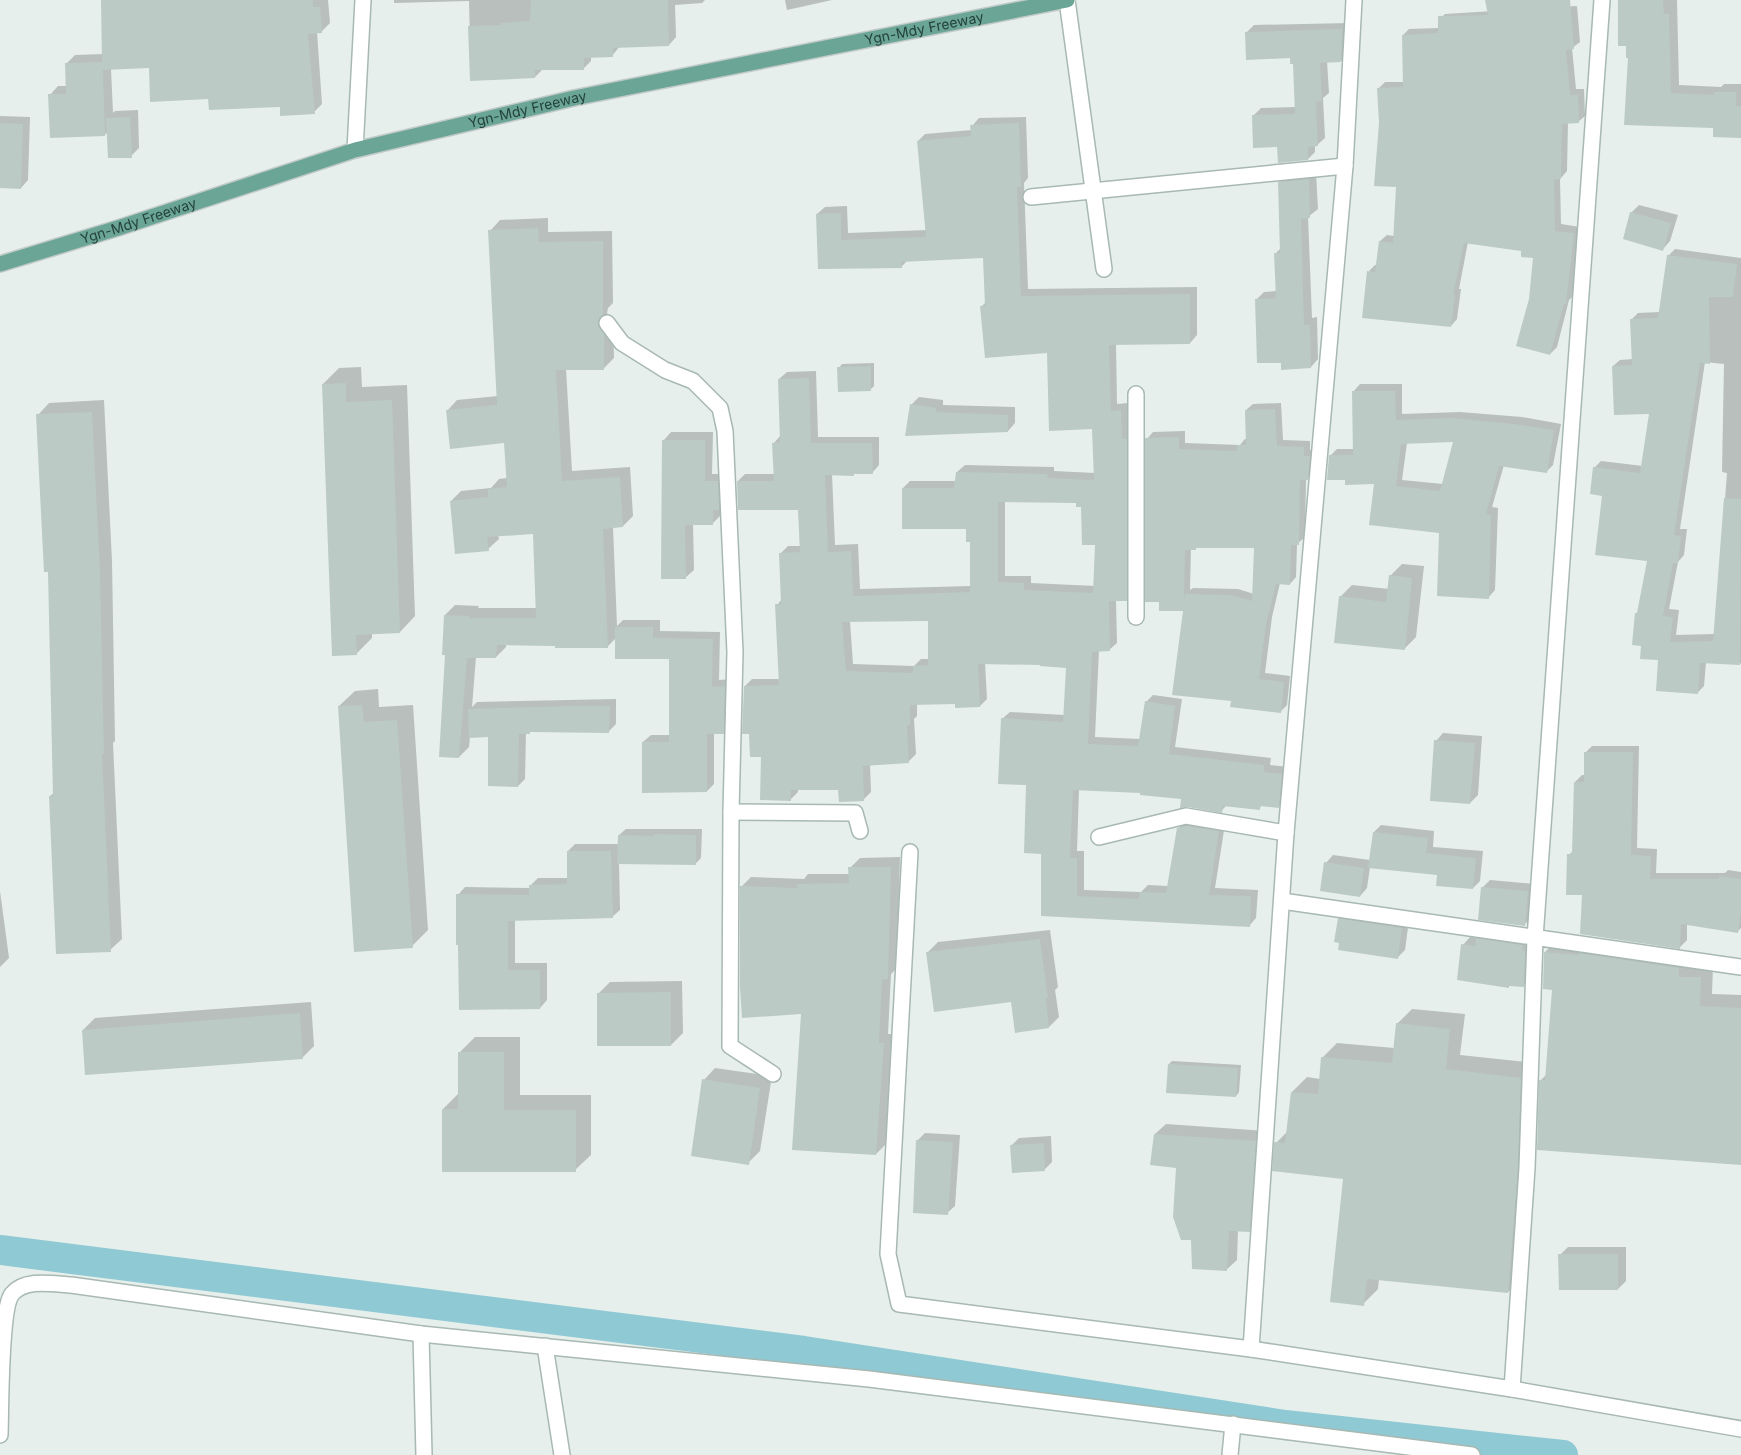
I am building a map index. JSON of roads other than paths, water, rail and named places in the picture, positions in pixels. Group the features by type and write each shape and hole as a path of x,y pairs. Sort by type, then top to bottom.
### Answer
{"main road":[{"name":"Ygn-Mdy Freeway","path":"0,264 118,228 355,150 574,98 1008,6 1067,0"}],"street":[{"path":"355,150 363,0"},
{"path":"1067,0 1104,269"},
{"path":"1251,1349 1286,833 1345,166 1354,0"},
{"path":"1512,1389 1528,1168 1535,938 1602,0"},
{"path":"1031,197 1345,166"},
{"path":"608,323 622,343 665,370 693,381 720,408 725,431 735,652 731,812 730,1046 773,1074"},
{"path":"1136,394 1136,617"},
{"path":"731,812 855,813 860,831"},
{"path":"1099,837 1186,816 1286,833"},
{"path":"910,852 888,1254 899,1304 1251,1349 1512,1389 1741,1429"},
{"path":"1282,901 1741,967"},
{"path":"0,1435 3,1325 6,1306 12,1294 22,1287 39,1283 71,1285 421,1334 869,1380 1472,1455"},
{"path":"421,1334 424,1455"},
{"path":"545,1346 562,1455"},
{"path":"1230,1455 1233,1424"}],"waterway":[{"path":"0,1250 804,1351 1285,1425 1563,1455"}]}
